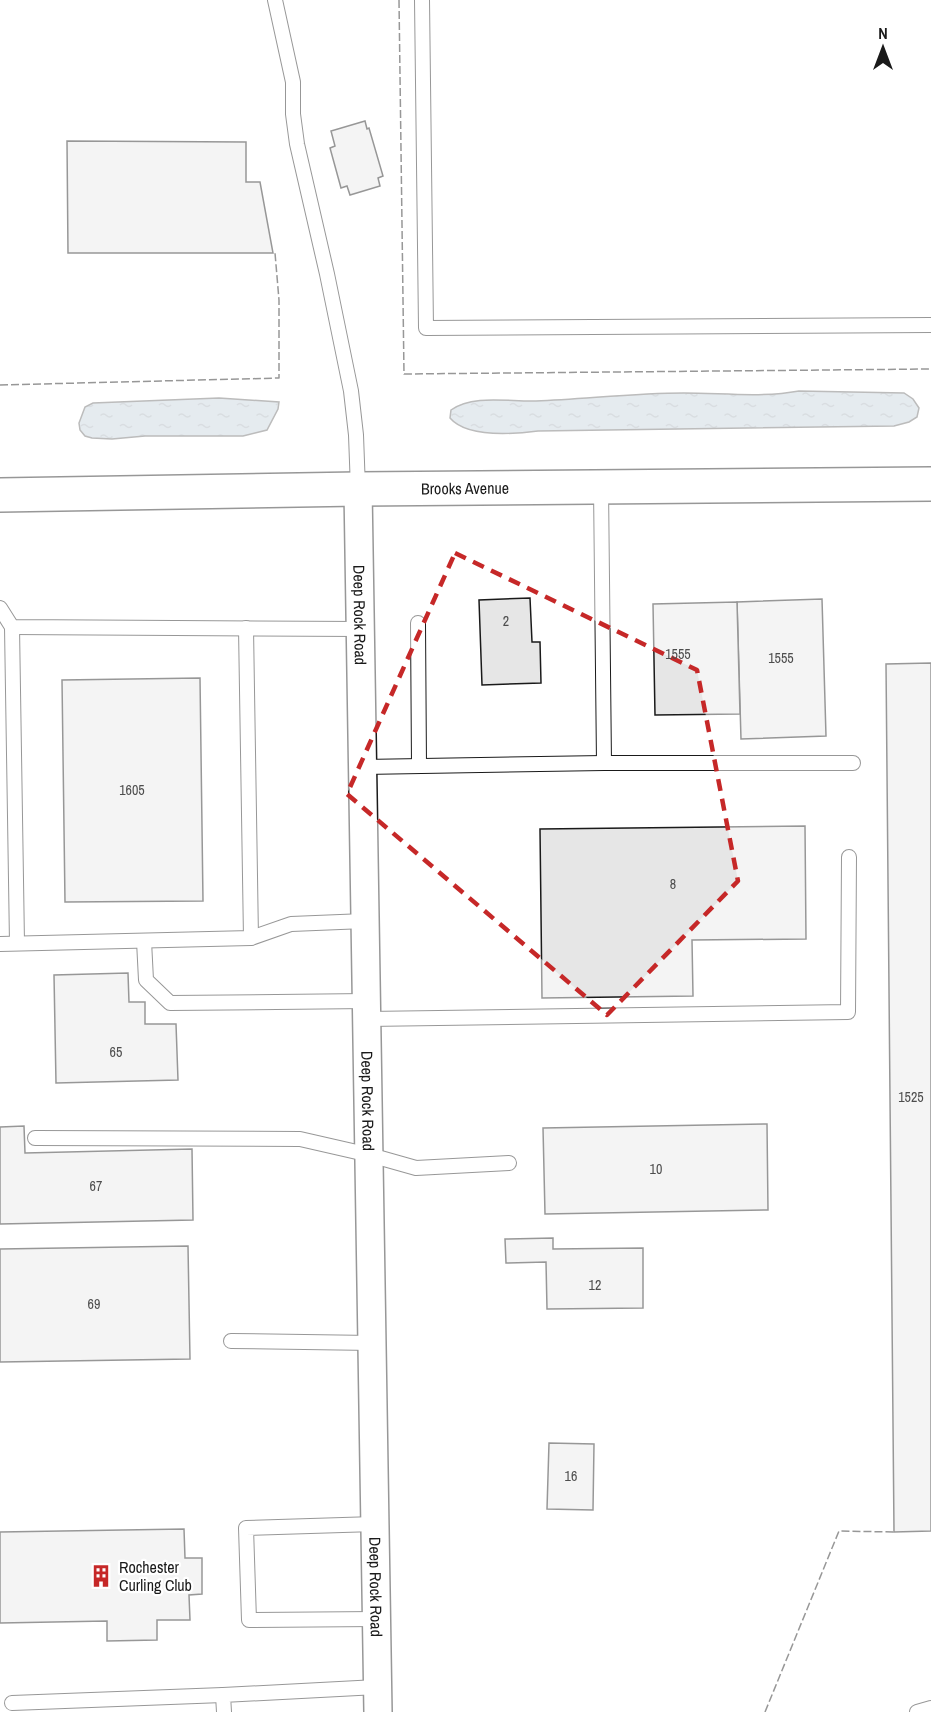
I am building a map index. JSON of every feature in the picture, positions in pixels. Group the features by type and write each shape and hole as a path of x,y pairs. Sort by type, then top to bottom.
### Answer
{"main road":[{"name":"Brooks Avenue","path":"0,495 931,484"}],"street":[{"name":"Deep Rock Road","path":"358,489 377,1699"}],"lane":[{"path":"275,0 292,82 292,114 297,144 351,391 356,435 358,489"},
{"path":"422,0 426,328 931,324"},
{"path":"601,487 604,763"},
{"path":"0,608 12,627 16,944"},
{"path":"418,623 419,766"},
{"path":"12,627 361,629"},
{"path":"246,628 251,938"},
{"path":"363,767 604,763 853,763"},
{"path":"144,941 146,980 170,1003 367,1010 848,1012 849,857"},
{"path":"0,944 251,938 291,924 365,921"},
{"path":"35,1138 300,1139 416,1168 509,1163"},
{"path":"231,1341 372,1342"},
{"path":"375,1524 246,1528 249,1620 376,1619"},
{"path":"223,1695 224,1712"},
{"path":"12,1703 223,1695 377,1699"},
{"path":"917,1712 931,1708"}],"highlighted area":[{"path":"455,553 697,670 738,881 607,1015 347,794"}],"water":[{"path":"799,391 904,393 913,399 919,408 917,417 894,426 491,433 468,429 450,418 451,410 460,405 481,400 536,401 666,393 756,395"},
{"path":"219,398 279,402 278,409 267,430 243,436 145,436 112,439 92,438 85,436 80,430 79,423 85,407 93,403"}],"building":[{"path":"365,121 383,176 378,178 380,186 350,195 347,186 341,188 330,148 335,146 331,131"},
{"path":"67,141 246,142 246,182 260,182 273,253 68,253"},
{"path":"530,598 532,642 540,642 541,683 482,685 479,600"},
{"path":"822,599 826,736 741,739 737,602"},
{"path":"737,602 740,714 655,715 653,604"},
{"path":"931,663 931,1531 894,1532 886,664"},
{"path":"200,678 203,901 65,902 62,680"},
{"path":"805,826 806,939 692,940 693,996 542,998 540,829"},
{"path":"128,973 129,1002 145,1002 145,1024 176,1024 178,1080 56,1083 54,975"},
{"path":"767,1124 768,1210 545,1214 543,1128"},
{"path":"24,1126 25,1153 192,1149 193,1220 0,1224 0,1127"},
{"path":"553,1238 553,1249 643,1248 643,1308 547,1309 546,1262 506,1263 505,1239"},
{"path":"188,1246 190,1359 0,1362 0,1249"},
{"path":"549,1443 594,1444 593,1510 547,1509"},
{"name":"Rochester Curling Club","path":"184,1529 185,1558 202,1558 202,1594 189,1595 190,1620 157,1620 157,1640 107,1641 107,1621 0,1623 0,1532"}],"fence":[{"path":"399,0 404,374 931,369"},
{"path":"0,385 279,378 279,300 275,253"},
{"path":"765,1712 839,1531 894,1532"}],"place":[{"name":"Rochester Curling Club","path":"101,1576"}]}
